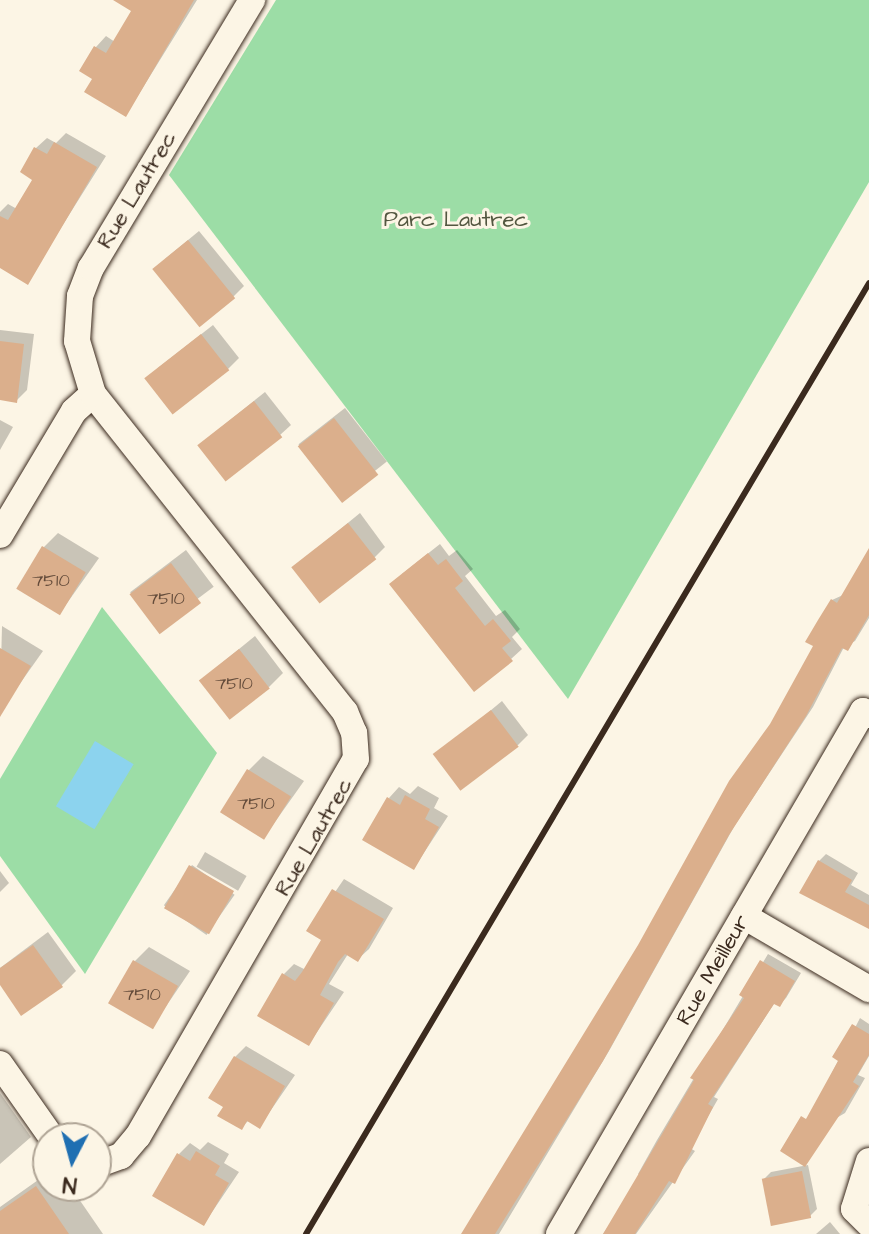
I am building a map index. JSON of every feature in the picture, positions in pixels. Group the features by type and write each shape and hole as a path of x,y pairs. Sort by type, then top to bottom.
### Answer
{"street":[{"name":"Rue Lautrec","path":"112,1159 121,1156 138,1136 342,790 357,751 345,712 93,394 77,334 87,277 252,0"},
{"path":"0,535 67,422 93,394"},
{"name":"Rue Meilleur","path":"559,1234 867,709"},
{"path":"744,916 869,989"},
{"path":"0,1064 41,1122"},
{"path":"869,1161 854,1209 869,1224"}],"green space":[{"name":"Parc Lautrec","path":"276,0 869,0 869,182 568,699 169,175"},
{"path":"102,607 217,753 85,974 0,856 0,779"}],"water":[{"path":"95,741 134,764 94,829 56,806"}],"building":[{"path":"113,0 194,0 126,117 84,92 92,79 79,71 94,46 106,53 131,11"},
{"path":"54,142 97,167 28,285 0,268 0,216 8,220 32,180 20,172 34,147 47,154"},
{"path":"188,240 235,298 199,327 152,269"},
{"path":"201,334 229,370 173,415 144,378"},
{"path":"0,341 24,344 17,403 0,400"},
{"path":"254,401 282,437 226,482 197,445"},
{"path":"334,418 378,475 342,503 298,446"},
{"path":"348,523 376,559 320,604 291,567"},
{"path":"42,546 86,572 60,615 16,589"},
{"path":"869,548 869,615 848,651 842,648 806,716 729,835 603,1061 495,1234 461,1234 638,945 729,781 770,724 813,646 805,642 818,620 831,599 837,603"},
{"path":"428,553 438,565 446,559 463,581 455,588 485,626 493,619 511,641 502,648 513,661 474,692 389,584"},
{"path":"171,563 201,603 160,634 129,594"},
{"path":"0,648 31,666 0,717"},
{"path":"239,649 270,688 230,720 199,680"},
{"path":"491,710 519,747 460,791 433,754"},
{"path":"247,769 291,797 264,840 220,812"},
{"path":"405,795 430,809 425,819 439,827 414,870 362,840 387,797 400,805"},
{"path":"818,860 852,880 845,892 869,905 869,929 799,893"},
{"path":"189,865 234,891 209,934 164,908"},
{"path":"332,889 384,919 358,962 345,954 338,962 320,995 334,1003 309,1046 257,1016 282,973 295,981 321,940 306,931"},
{"path":"33,945 63,987 21,1016 0,985 0,968"},
{"path":"133,960 178,986 153,1029 108,1003"},
{"path":"760,960 795,981 780,1007 774,1004 708,1104 713,1107 675,1184 669,1181 635,1234 603,1234 694,1080 690,1078 744,998 739,995"},
{"path":"852,1024 869,1034 869,1055 853,1082 859,1086 805,1167 780,1151 801,1116 806,1119 838,1061 832,1057"},
{"path":"234,1056 285,1086 260,1129 247,1121 242,1130 217,1116 223,1107 208,1098"},
{"path":"196,1151 220,1166 215,1175 229,1183 204,1226 152,1196 177,1153 190,1161"},
{"path":"802,1171 811,1218 771,1226 762,1179"},
{"path":"32,1189 32,1202 47,1202 69,1234 0,1234 0,1211"}],"railway":[{"path":"306,1234 869,283"}]}
